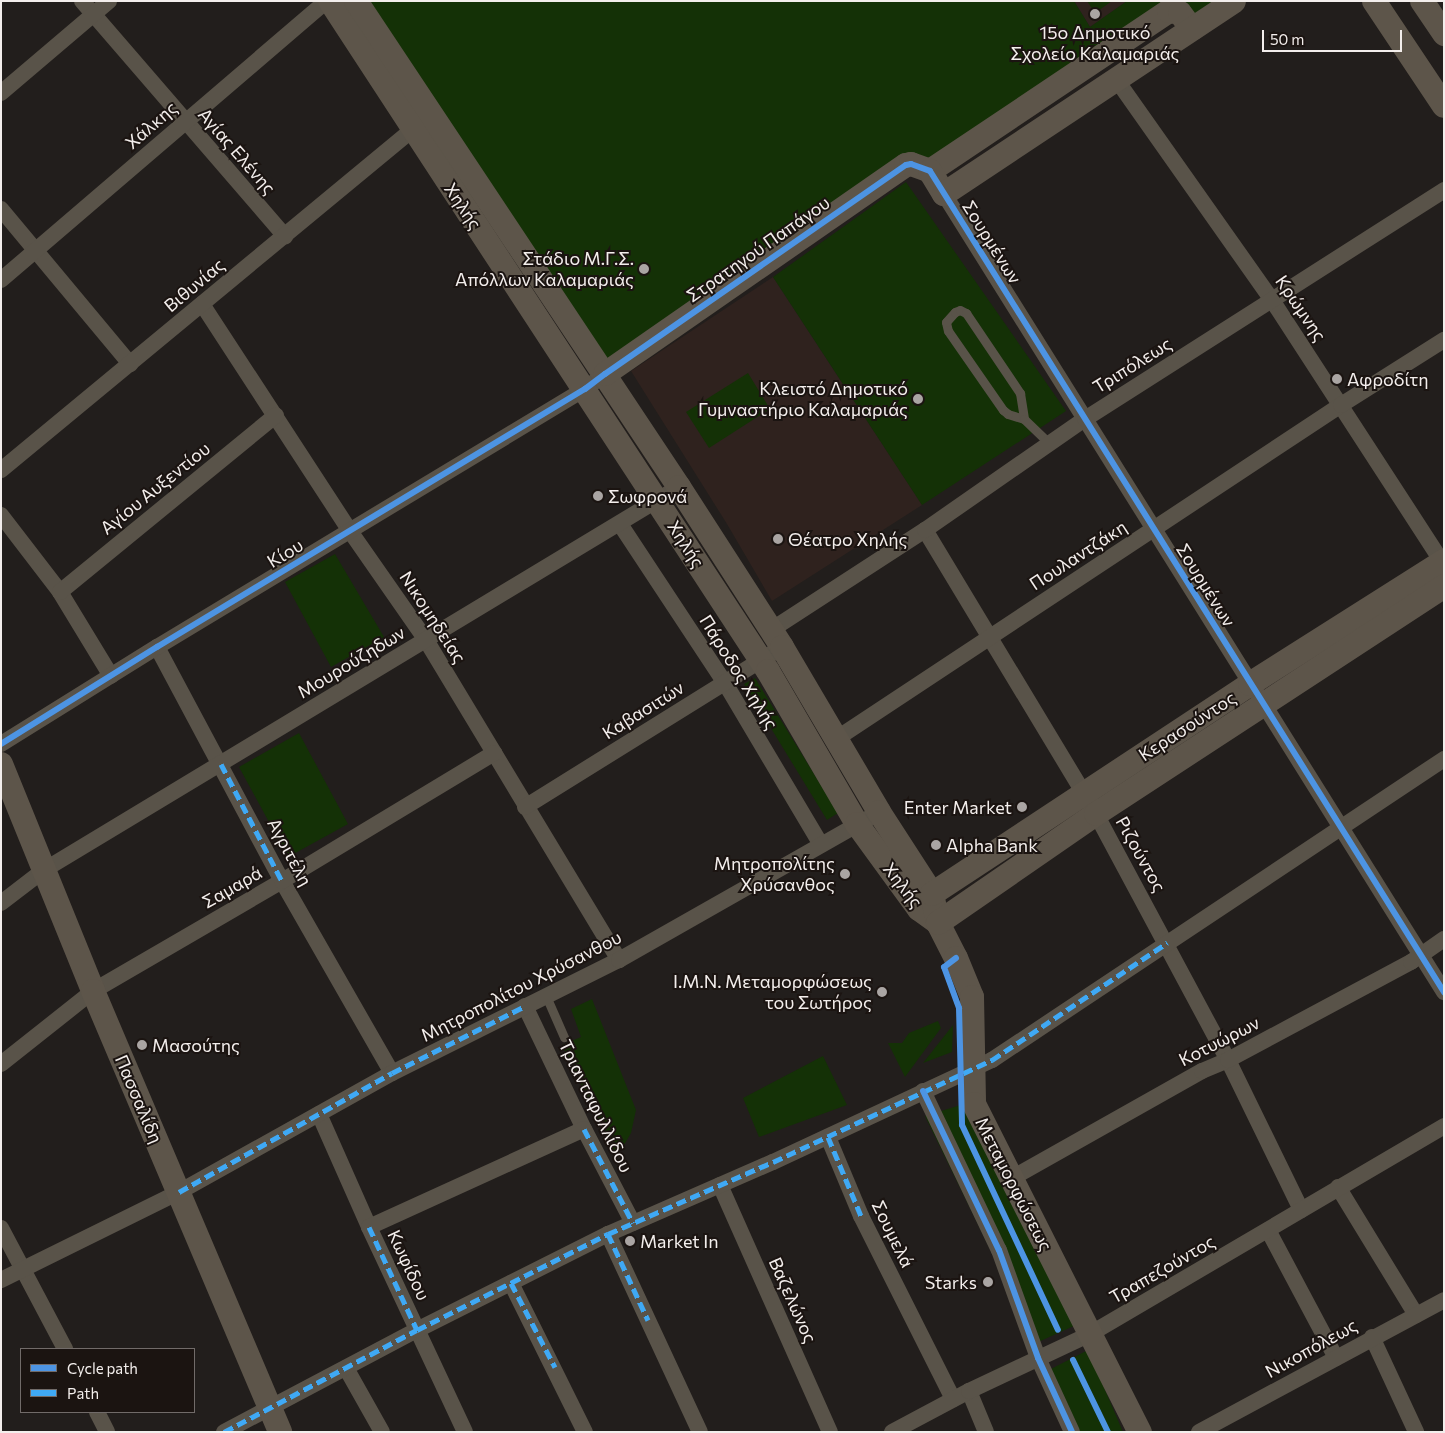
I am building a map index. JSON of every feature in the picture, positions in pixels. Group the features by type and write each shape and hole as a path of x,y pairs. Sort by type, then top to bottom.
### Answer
{"main road":[{"name":"Χηλής","path":"328,1 658,501 760,660 857,824 919,909 938,923"},
{"name":"Χηλής","path":"356,1 605,374 776,639 879,812 932,894 938,923"},
{"path":"1192,29 1180,13 1169,11 930,171 944,194 1116,79 1192,29 1234,1"},
{"path":"1374,1 1442,101"},
{"path":"1422,1 1444,34"},
{"name":"Στρατηγού Παπάγου","path":"605,374 906,165 911,164 930,171"},
{"name":"Κερασούντος","path":"932,894 1250,684 1443,563"},
{"name":"Κερασούντος","path":"938,923 1096,814 1444,586"},
{"name":"Πασσαλίδη","path":"1,764 93,992 280,1432"},
{"name":"Μεταμορφώσεως","path":"938,923 956,958 972,997 974,1104 1140,1432"}],"street":[{"name":"Αγίας Ελένης","path":"82,1 285,236"},
{"path":"1,93 109,1"},
{"name":"Χάλκης","path":"1,280 328,1"},
{"name":"Κρώμνης","path":"1116,79 1272,300 1443,563"},
{"name":"Βιθυνίας","path":"1,470 412,130"},
{"name":"Τριπόλεως","path":"776,639 925,530 1085,419 1444,190"},
{"name":"Σουρμένων","path":"944,194 1444,992"},
{"path":"1,209 130,364"},
{"name":"Νικομηδείας","path":"202,304 350,531 426,640 619,960"},
{"name":"Πουλαντζάκη","path":"836,739 909,693 989,637 1341,405 1444,340"},
{"name":"Στρατηγού Παπάγου","path":"585,389 605,374"},
{"name":"Κίου","path":"1,744 157,647 585,389"},
{"name":"Αγίου Αυξεντίου","path":"60,592 276,415"},
{"name":"Μουρούζηδων","path":"1,903 44,870 679,488"},
{"path":"1,515 60,592 110,676"},
{"name":"Πάροδος Χηλής","path":"620,524 725,683 821,845"},
{"name":"Ριζούντος","path":"925,530 1096,814 1167,943 1228,1060 1301,1210"},
{"name":"Καβασιτών","path":"525,807 760,660 776,639"},
{"name":"Αγριτέλη","path":"157,647 221,764 282,882 392,1073"},
{"name":"Σαμαρά","path":"1,1064 93,992 282,882 494,753"},
{"path":"224,1432 417,1330 608,1234 828,1137 992,1060 1444,758"},
{"name":"Μητροπολίτου Χρύσανθου","path":"1,1280 179,1192 392,1073 619,960 879,812"},
{"name":"Κοτυώρων","path":"1012,1178 1202,1071 1228,1060 1421,955 1444,939"},
{"name":"Τριανταφυλλίδου","path":"525,1006 584,1129 633,1223"},
{"path":"923,1091 1000,1250 1038,1358 1072,1432"},
{"name":"Κωφίδου","path":"320,1114 369,1227 465,1432"},
{"name":"Τραπεζούντος","path":"892,1432 909,1428 953,1399 1090,1334 1444,1126"},
{"path":"369,1227 584,1129"},
{"name":"Σουμελά","path":"828,1137 861,1216 953,1399"},
{"name":"Βαζελώνος","path":"720,1185 830,1432"},
{"path":"1338,1187 1416,1314"},
{"path":"1,1228 24,1268 64,1348"},
{"path":"1268,1230 1336,1358"},
{"path":"608,1234 700,1432"},
{"path":"511,1283 555,1367 585,1432"},
{"name":"Νικοπόλεως","path":"1199,1432 1372,1337 1444,1300"},
{"path":"1372,1337 1416,1432"},
{"path":"346,1368 382,1432"},
{"path":"969,1391 986,1432"},
{"path":"98,1413 108,1432"}],"lane":[{"path":"1024,419 1020,393 966,313 960,310 954,312 946,322 948,331 1004,410 1008,414 1024,419 1050,443"},
{"path":"546,996 564,1037"}],"shaded area":[{"name":"15ο Δημοτικό Σχολείο Καλαμαριάς","path":"1074,1 1127,1 1090,27"},
{"path":"773,277 922,505 772,601 727,524 631,371"}],"green space":[{"name":"Στάδιο Μ.Γ.Σ. Απόλλων Καλαμαριάς","path":"363,1 1074,1 1090,27 1127,1 1227,1 1192,27 1181,12 931,169 907,162 602,370"},
{"path":"1087,1 1112,1 1095,13"},
{"path":"906,182 1066,411 922,505 773,277"},
{"path":"748,373 770,409 709,448 686,412"},
{"path":"335,554 384,637 331,667 285,582"},
{"path":"755,678 838,813 827,820 744,684"},
{"path":"299,733 348,824 288,857 239,767"},
{"path":"592,999 636,1110 631,1133 624,1145 613,1151 562,1045 581,1037 571,1009"},
{"path":"938,1021 941,1028 905,1077 888,1043 902,1043 909,1033"},
{"path":"953,1025 952,1052 923,1063"},
{"path":"823,1056 847,1105 759,1137 743,1098"},
{"path":"967,1103 1076,1325 1036,1343 925,1116"},
{"path":"1088,1350 1123,1432 1077,1432 1047,1371"}],"marked path":[{"path":"221,764 282,881"},
{"path":"224,1432 417,1330 608,1234 773,1162 992,1060 1167,943"},
{"path":"179,1192 392,1073 525,1006"},
{"path":"584,1129 633,1223"},
{"path":"828,1137 861,1216"},
{"path":"369,1227 417,1330"},
{"path":"608,1234 648,1320"},
{"path":"511,1283 555,1367"}],"cycle path":[{"path":"1,744 157,647 585,389 906,165 911,164 930,171 1444,992"},
{"path":"956,958 944,967 959,1008 962,1125 1058,1330"},
{"path":"923,1091 999,1250 1038,1358 1072,1432"},
{"path":"1073,1360 1108,1432"}],"place":[{"name":"15ο Δημοτικό Σχολείο Καλαμαριάς","path":"1095,14"},
{"name":"Στάδιο Μ.Γ.Σ. Απόλλων Καλαμαριάς","path":"644,269"},
{"name":"Αφροδίτη","path":"1337,379"},
{"name":"Κλειστό Δημοτικό Γυμναστήριο Καλαμαριάς","path":"918,399"},
{"name":"Σωφρονά","path":"598,496"},
{"name":"Θέατρο Χηλής","path":"778,539"},
{"name":"Enter Market","path":"1022,807"},
{"name":"Alpha Bank","path":"936,845"},
{"name":"Μητροπολίτης Χρύσανθος","path":"845,874"},
{"name":"Ι.Μ.Ν. Μεταμορφώσεως του Σωτήρος","path":"882,992"},
{"name":"Μασούτης","path":"142,1045"},
{"name":"Market In","path":"630,1241"},
{"name":"Starks","path":"988,1282"}]}
